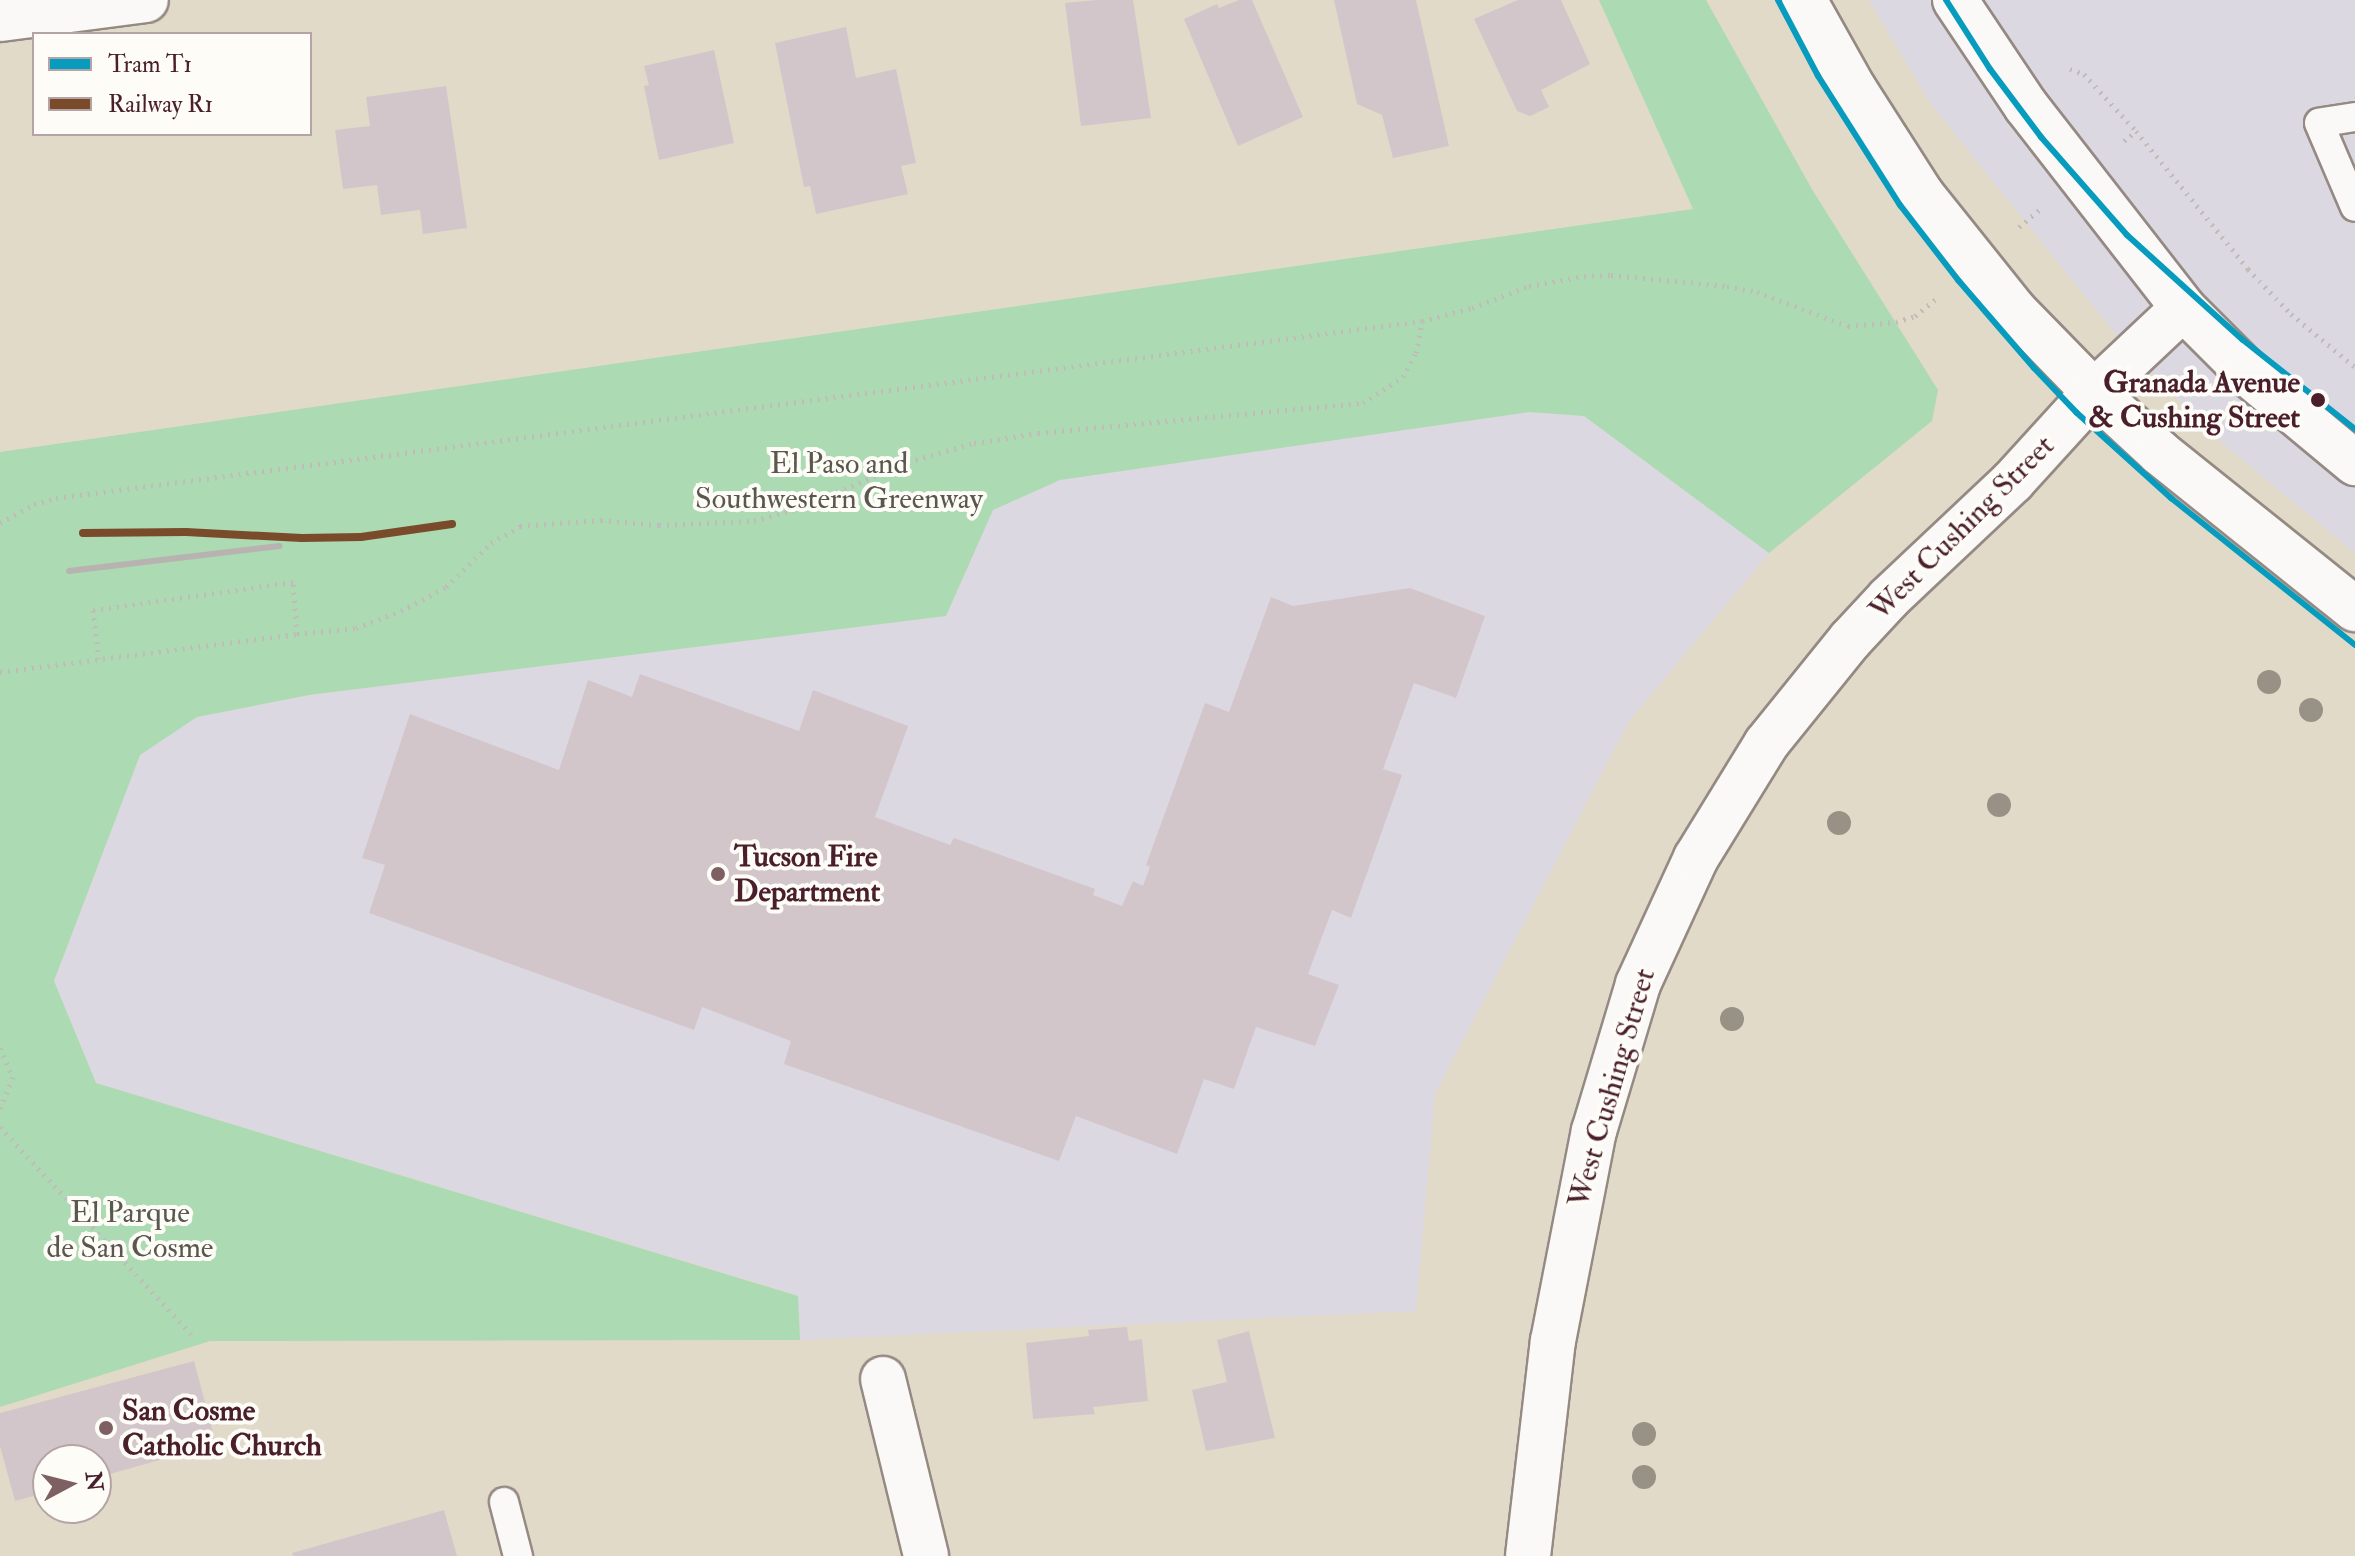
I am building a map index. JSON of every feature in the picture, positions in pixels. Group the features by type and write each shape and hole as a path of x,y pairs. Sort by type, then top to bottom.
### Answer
{"street":[{"path":"0,19 146,0"},
{"path":"1804,0 1895,156 1975,265 2094,392 2188,477 2355,609"},
{"path":"1955,0 1999,69 2183,308 2253,378 2355,463"},
{"name":"West Cushing Street","path":"1528,1556 1553,1341 1583,1176 1627,1016 1678,894 1750,768 1827,666 1889,598 2013,481 2094,392 2183,308"},
{"path":"883,1379 926,1556"}],"lane":[{"path":"2355,117 2319,123 2355,207"},
{"path":"504,1502 518,1556"}],"path":[{"path":"2057,64 2084,74 2136,131 2248,269 2291,314 2355,367"},
{"path":"0,523 34,504 56,498 1422,321 1472,308 1529,286 1611,275 1727,286 1772,298 1829,322 1866,326 1915,316 2136,131"},
{"path":"0,672 356,628 401,611 446,587 491,543 520,526 601,520 659,525 754,521 800,508 908,462 974,443 1038,433 1136,427 1363,403 1403,377 1416,353 1422,321"},
{"path":"99,659 93,610 293,582 297,634"},
{"path":"0,1048 13,1077 0,1110"},
{"path":"0,1127 191,1334"}],"shaded area":[{"path":"1869,0 2355,0 2355,553 2230,450 2133,356 1930,103"},
{"path":"1529,412 1584,416 1769,553 1629,721 1435,1094 1416,1311 800,1340 797,1295 96,1083 54,981 140,755 197,717 309,695 946,616 993,510 1060,480"}],"green space":[{"name":"El Paso and Southwestern Greenway","path":"1599,0 1706,0 1813,191 1938,390 1932,421 1769,553 1584,416 1529,412 1060,480 993,510 946,616 309,695 197,717 140,755 54,981 96,1083 798,1296 800,1340 210,1341 0,1407 0,452 1693,209"}],"building":[{"path":"1133,0 1151,118 1081,126 1065,3"},
{"path":"1239,0 1252,0 1303,117 1238,146 1184,19 1217,4 1219,8"},
{"path":"1334,0 1416,0 1449,146 1393,158 1382,115 1357,104"},
{"path":"1518,0 1561,0 1590,64 1541,90 1549,107 1530,116 1517,111 1474,19"},
{"path":"846,27 856,78 896,69 916,163 901,166 908,194 816,214 810,186 804,187 775,43"},
{"path":"714,50 734,143 659,160 644,86 649,85 644,66"},
{"path":"446,86 467,228 423,234 420,210 381,215 377,185 343,189 335,130 370,126 366,97"},
{"name":"Tucson Fire Department","path":"1410,588 1485,616 1456,698 1414,683 1383,769 1402,775 1351,918 1332,910 1308,974 1339,985 1315,1046 1256,1027 1234,1089 1204,1079 1177,1154 1076,1116 1059,1161 784,1064 791,1041 702,1007 694,1030 369,913 385,865 362,858 410,714 559,770 588,680 632,697 640,674 799,731 813,690 908,726 875,817 950,845 954,838 1095,889 1093,895 1122,906 1133,881 1143,886 1150,867 1146,865 1205,703 1229,712 1271,597 1293,606"},
{"path":"1127,1327 1129,1341 1142,1339 1148,1401 1093,1407 1095,1414 1033,1419 1026,1343 1089,1336 1088,1330"},
{"path":"1249,1331 1275,1438 1206,1451 1192,1390 1227,1382 1217,1340"},
{"name":"San Cosme Catholic Church","path":"194,1361 216,1444 112,1473 112,1444 32,1444 32,1496 15,1501 0,1446 0,1413"},
{"path":"444,1510 457,1556 293,1556 292,1553"}],"railway":[{"path":"83,533 186,532 302,538 361,537 452,524"},
{"path":"69,571 280,546"}],"tram line":[{"name":"T1","path":"1778,0 1818,76 1900,205 1958,280 2034,368 2077,413 2171,498 2355,645"},
{"name":"T1","path":"1946,0 1990,69 2041,137 2127,235 2243,340 2355,429"}],"rail line":[{"name":"R1","path":"83,533 186,532 302,538 361,537 452,524"}],"place":[{"name":"Granada Avenue & Cushing Street","path":"2318,400"},
{"name":"Tucson Fire Department","path":"718,874"},
{"name":"San Cosme Catholic Church","path":"106,1428"}],"park label":[{"name":"El Parque de San Cosme","path":"130,1230"}]}
